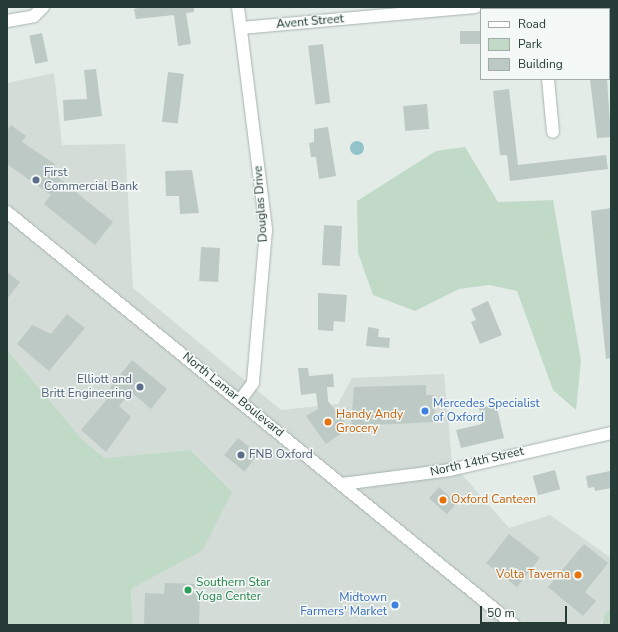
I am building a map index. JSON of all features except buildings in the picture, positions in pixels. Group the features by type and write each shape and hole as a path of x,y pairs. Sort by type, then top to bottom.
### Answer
{"street":[{"path":"7,21 34,16 43,7"},
{"name":"Douglas Drive","path":"238,7 266,230 253,383 240,400"},
{"name":"Avent Street","path":"241,28 441,8 474,7"},
{"path":"548,80 553,132"},
{"name":"North Lamar Boulevard","path":"7,212 240,400 514,625"},
{"name":"North 14th Street","path":"342,484 450,470 611,433"}],"shaded area":[{"path":"54,73 62,145 125,144 133,288 281,410 338,404 352,378 444,374 452,463 509,528 550,515 611,558 611,608 599,625 133,625 131,589 202,551 190,450 104,458 82,439 7,350 7,83"}],"green space":[{"path":"465,147 498,202 553,200 581,361 576,410 553,390 517,291 489,285 459,289 415,311 373,295 358,253 357,201 436,151"},
{"path":"7,350 82,439 104,458 190,450 232,492 202,551 131,589 133,625 7,625"},
{"path":"611,608 611,625 602,625 605,614"}],"water":[{"path":"357,141 362,143 364,148 362,153 357,155 352,153 350,148 352,143"}],"place":[{"name":"First Commercial Bank","path":"36,180"},
{"name":"Elliott and Britt Engineering","path":"140,387"},
{"name":"Mercedes Specialist of Oxford","path":"425,411"},
{"name":"Handy Andy Grocery","path":"328,422"},
{"name":"FNB Oxford","path":"241,455"},
{"name":"Oxford Canteen","path":"443,500"},
{"name":"Volta Taverna","path":"578,575"},
{"name":"Southern Star Yoga Center","path":"188,590"},
{"name":"Midtown Farmers' Market","path":"395,605"}]}
